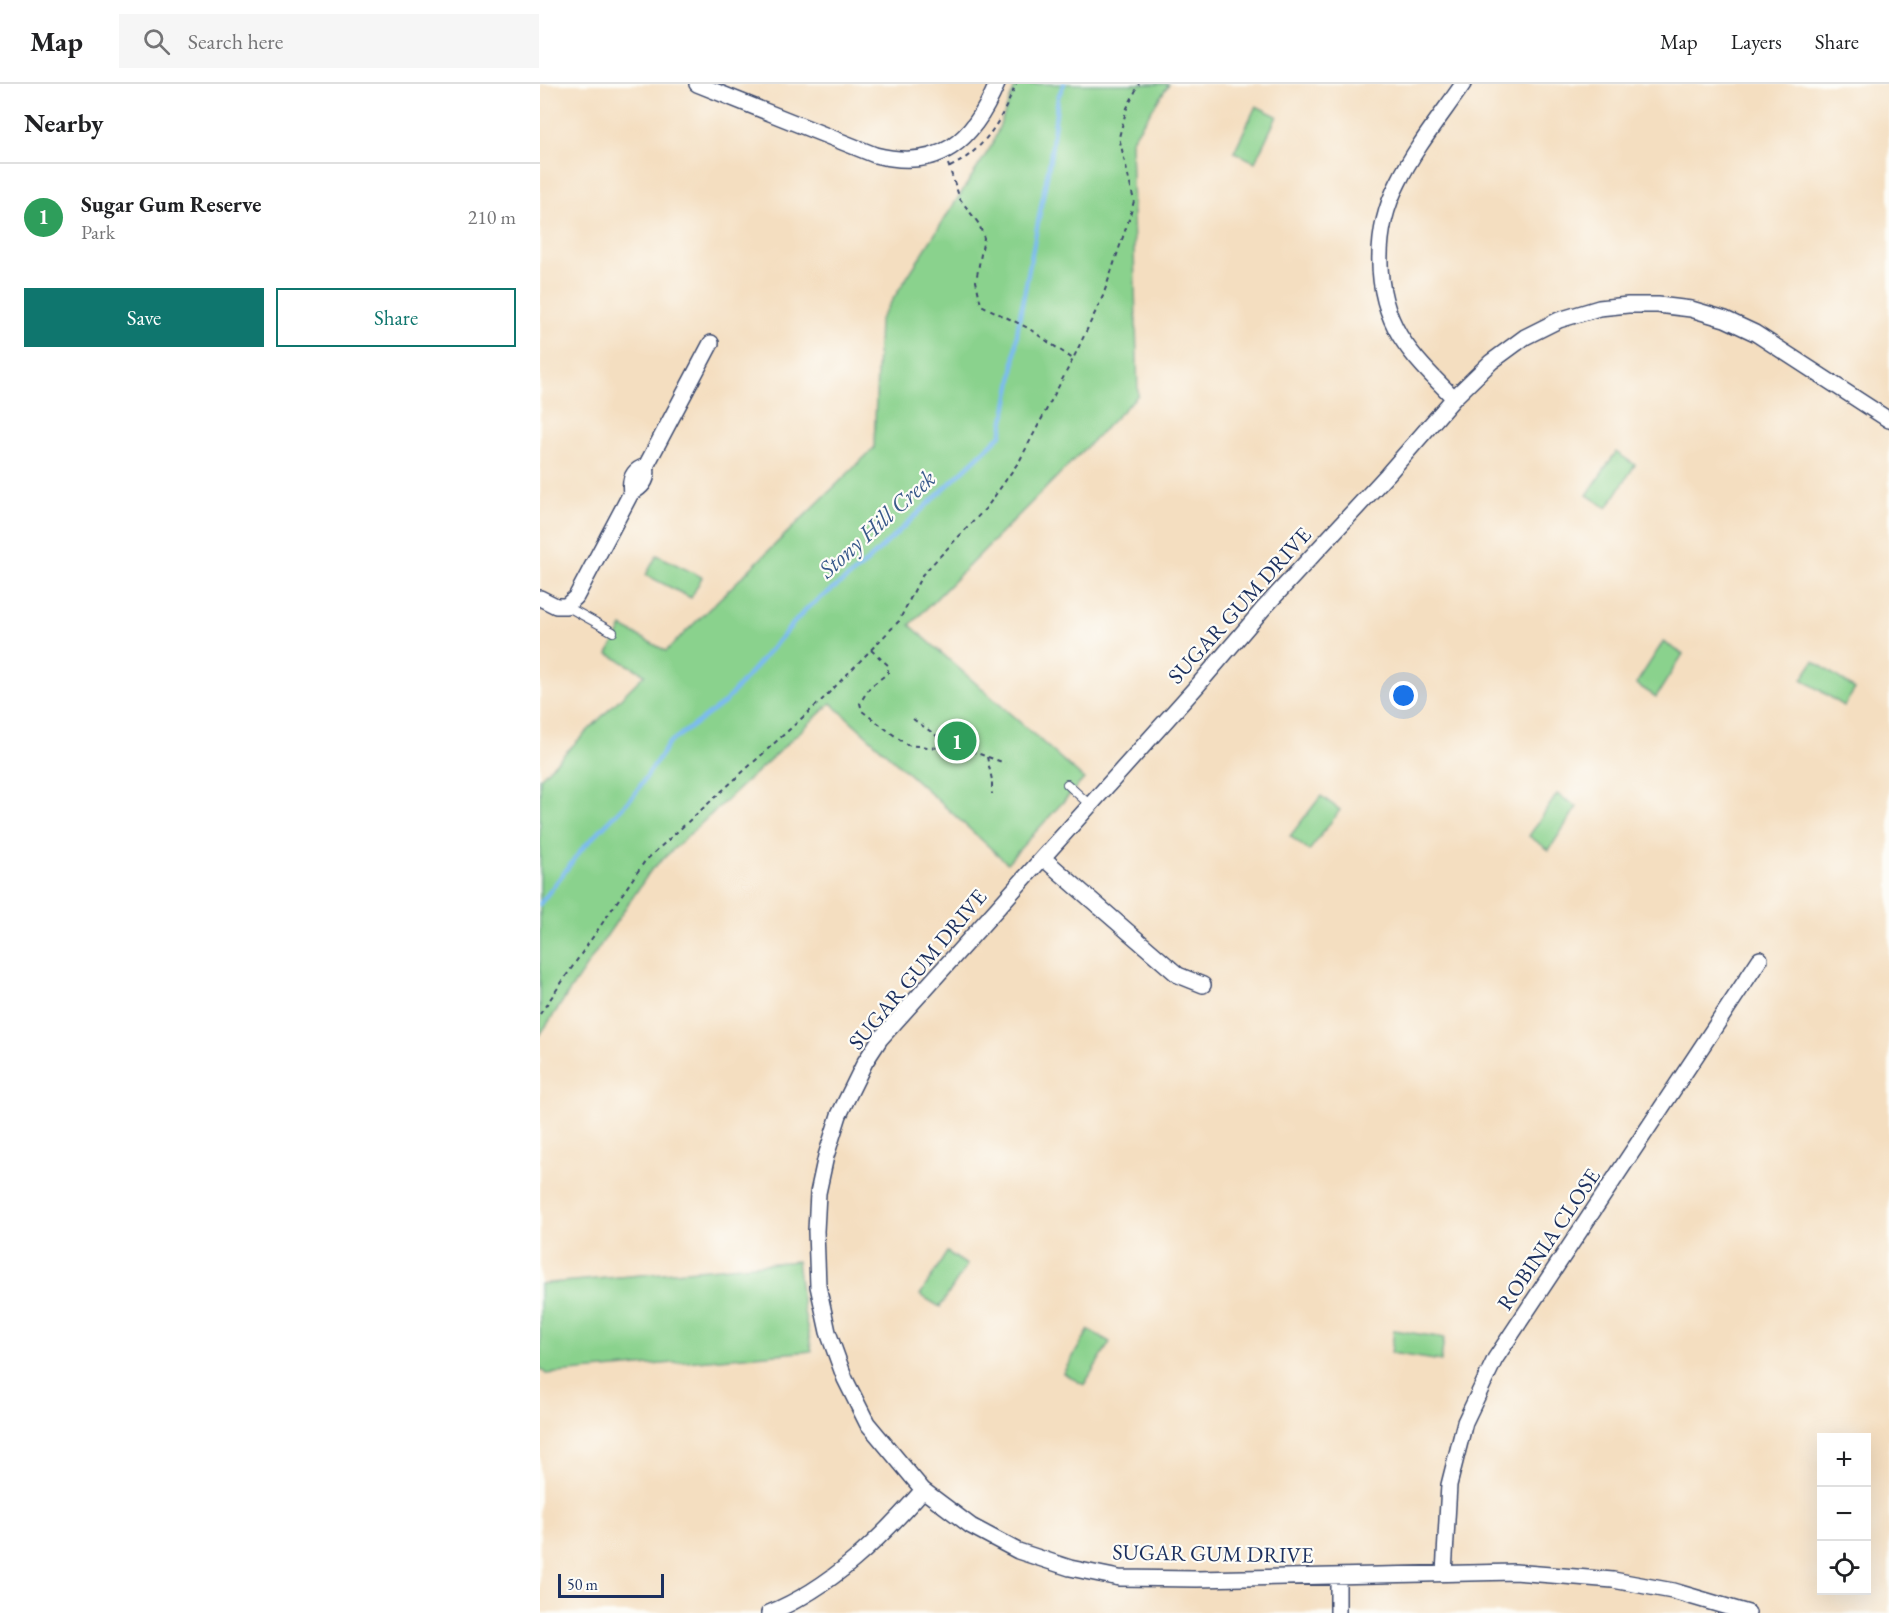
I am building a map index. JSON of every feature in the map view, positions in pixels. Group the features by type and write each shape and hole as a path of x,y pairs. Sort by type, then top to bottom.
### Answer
{"street":[{"path":"697,84 875,155 905,160 936,154 956,144 979,121 997,84"},
{"path":"1454,398 1414,356 1399,335 1384,293 1380,252 1385,214 1398,182 1462,84"},
{"name":"SUGAR GUM DRIVE","path":"1748,1613 1673,1591 1613,1580 1515,1572 1338,1577 1119,1578 1070,1568 1018,1551 981,1531 923,1490 867,1423 845,1379 828,1332 818,1286 816,1231 818,1193 826,1156 839,1115 865,1062 899,1018 1454,398 1509,348 1558,320 1599,308 1658,305 1691,309 1740,325 1889,420"},
{"path":"540,598 556,606 566,606 576,597 632,493 645,483 648,474 646,466 711,343"},
{"path":"1043,858 1178,975 1203,985"},
{"name":"ROBINIA CLOSE","path":"1444,1573 1449,1485 1465,1422 1495,1359 1760,958"},
{"path":"769,1613 787,1606 842,1571 891,1526 923,1490"},
{"path":"1338,1577 1338,1613"}],"lane":[{"path":"566,606 613,632"},
{"path":"1067,784 1090,805"}],"path":[{"path":"540,1014 645,861 824,698 899,621 922,575 987,507 1020,460 1103,296 1130,216 1134,201 1119,137 1127,108 1139,84"},
{"path":"946,158 960,199 980,224 984,238 976,281 981,305 1028,328 1073,359"},
{"path":"871,650 888,665 888,673 870,687 860,703 862,711 907,745 970,751"},
{"path":"913,719 944,741 1005,763"},
{"path":"987,757 992,780 992,794"}],"green space":[{"path":"1016,84 1169,84 1131,141 1138,395 910,625 1084,779 1007,863 831,703 651,870 540,1035 540,778 645,674 608,654 622,627 666,651 874,448 879,321 992,145"},
{"path":"1256,106 1277,116 1255,162 1234,152"},
{"path":"1616,452 1635,465 1607,508 1587,495"},
{"path":"657,555 702,577 691,598 646,575"},
{"path":"1663,642 1683,654 1656,697 1636,684"},
{"path":"1814,661 1855,689 1844,706 1802,679"},
{"path":"1557,794 1577,807 1549,850 1529,836"},
{"path":"1321,796 1340,810 1309,851 1290,836"},
{"path":"947,1252 967,1265 940,1307 920,1295"},
{"path":"797,1261 812,1351 546,1374 540,1368 540,1284"},
{"path":"1089,1330 1110,1342 1084,1385 1063,1373"},
{"path":"1394,1330 1444,1338 1441,1361 1391,1353"}],"waterway":[{"name":"Stony Hill Creek","path":"540,904 582,849 634,795 669,743 724,703 806,609 858,570 1001,435 1012,381 1018,326 1050,160 1058,97 1064,84"}],"place":[{"name":"Sugar Gum Reserve","path":"957,741"}]}
